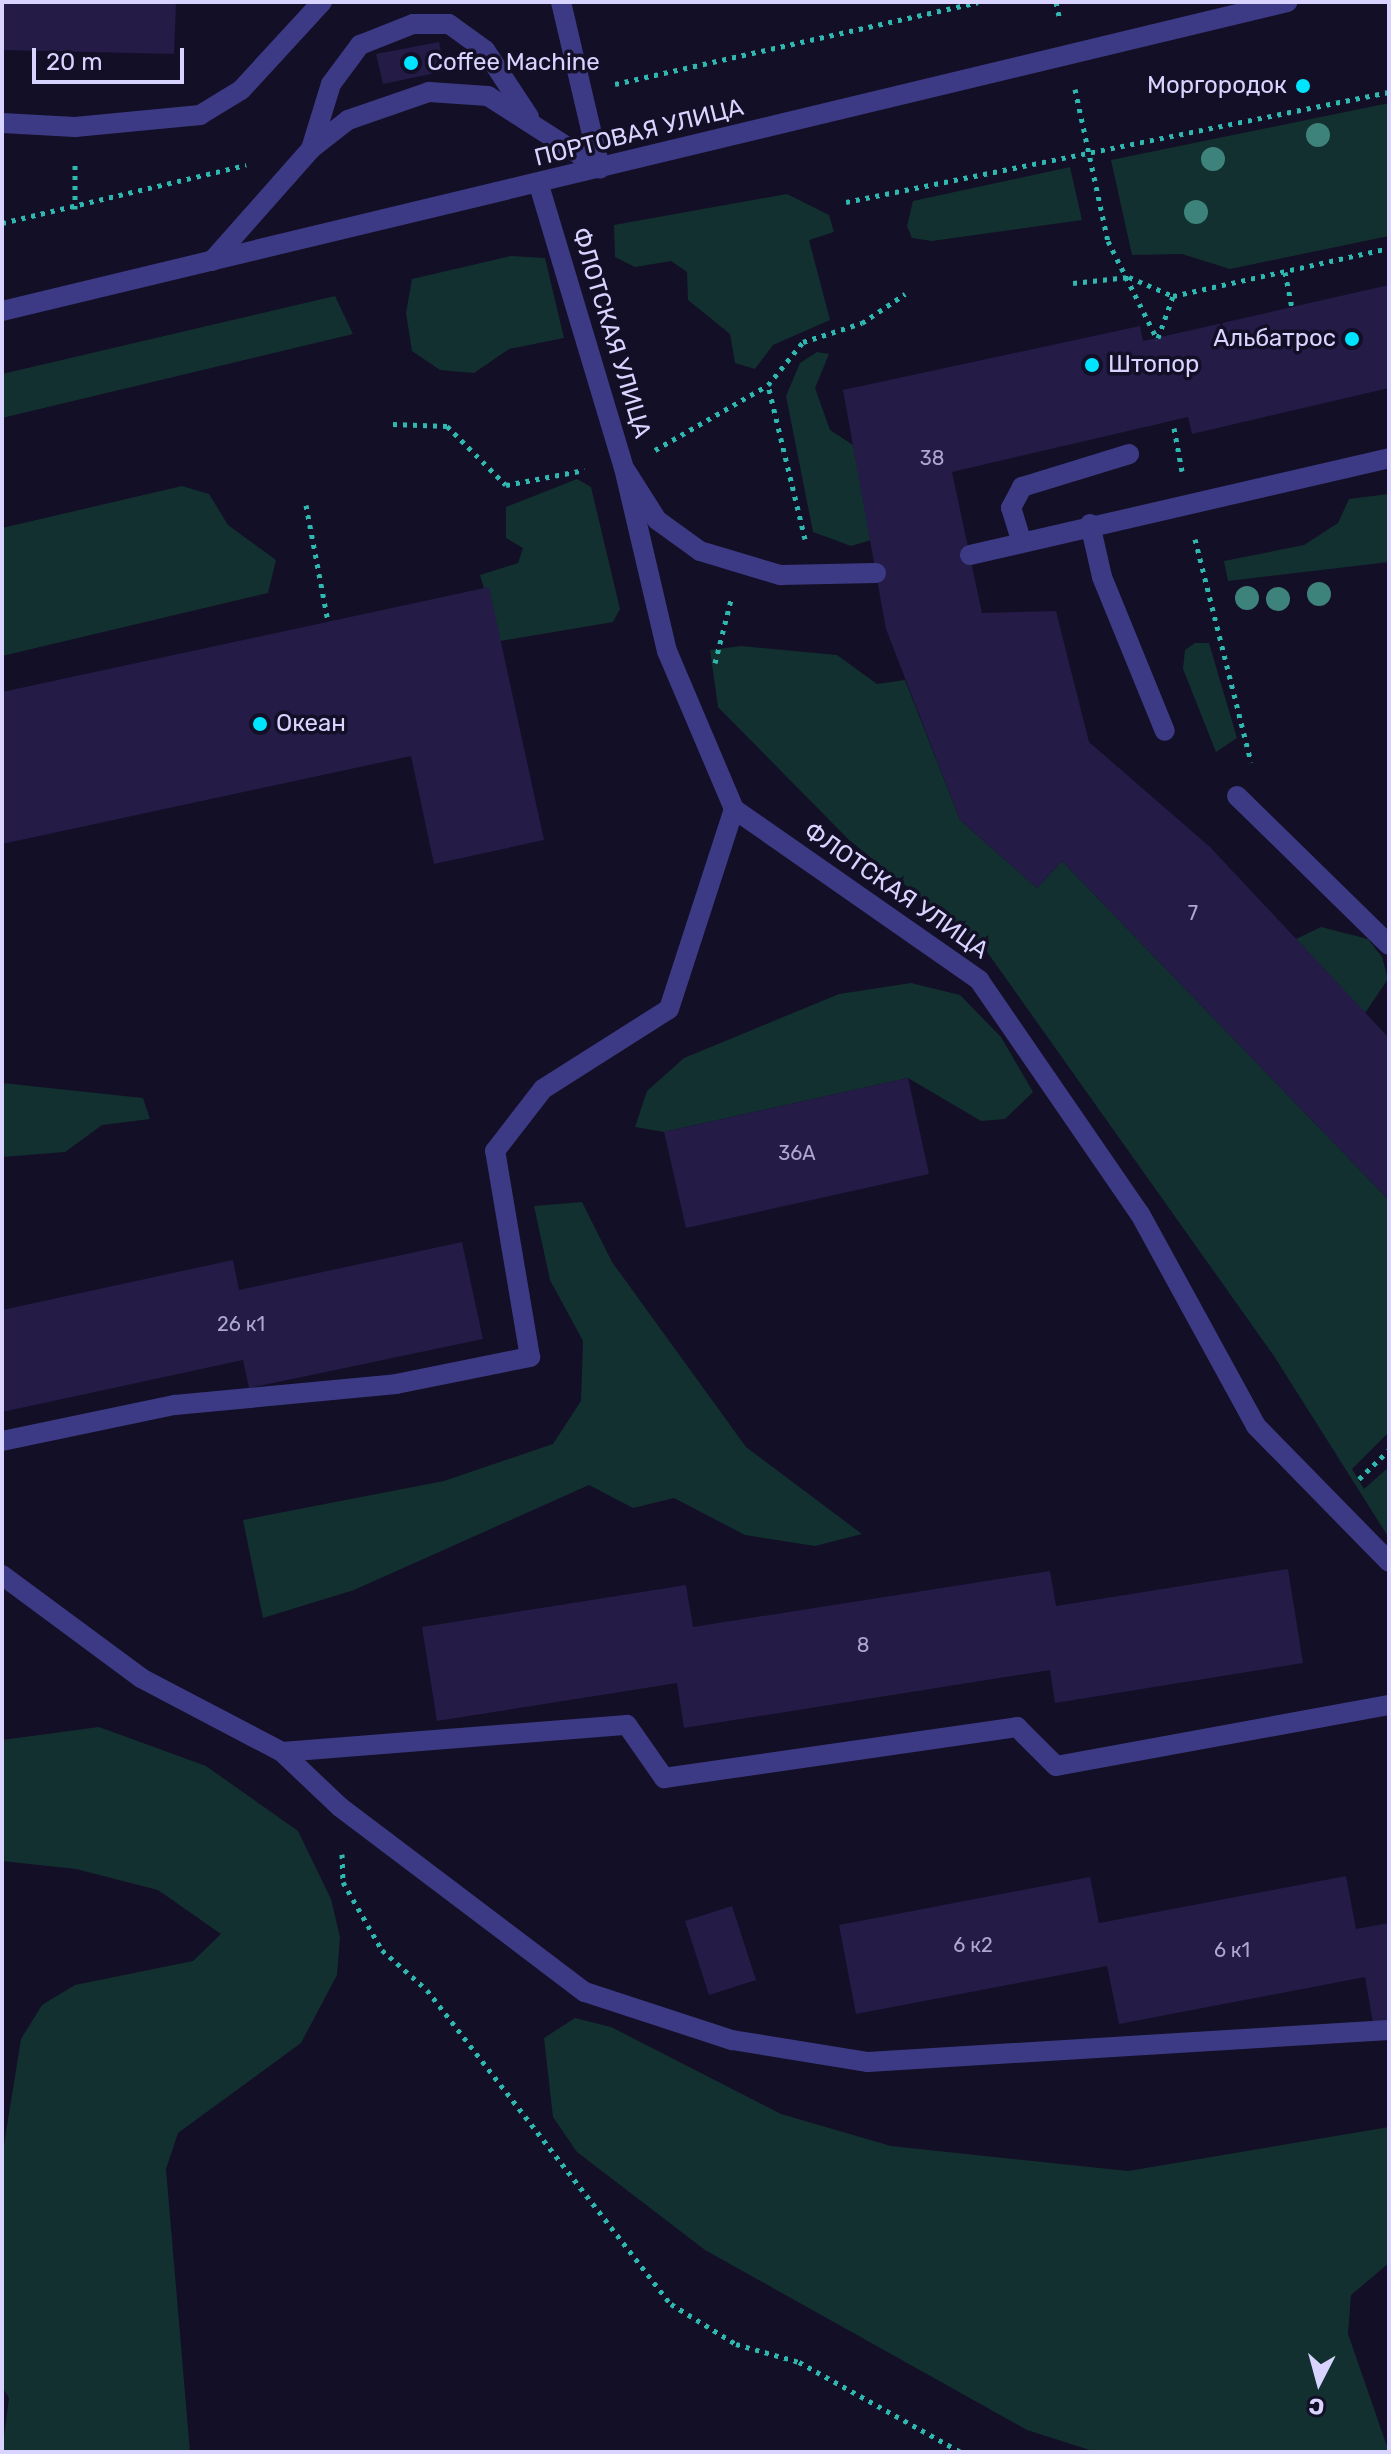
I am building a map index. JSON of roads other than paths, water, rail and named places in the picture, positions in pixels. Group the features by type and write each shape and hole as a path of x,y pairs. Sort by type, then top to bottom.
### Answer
{"street":[{"path":"2,123 75,127 174,120 225,103 322,2"},
{"path":"561,2 600,168"},
{"name":"ПОРТОВАЯ УЛИЦА","path":"2,311 1068,58 1287,2"},
{"path":"311,149 331,84 360,45 413,24 449,24 485,50 531,121"},
{"path":"212,261 311,149 348,120 429,92 488,96 600,168"},
{"name":"ФЛОТСКАЯ УЛИЦА","path":"539,185 624,468 667,651 734,809 979,980 1140,1214 1256,1426 1389,1562"},
{"path":"1021,540 1011,508 1022,487 1129,454"},
{"path":"970,555 1090,524 1389,458"},
{"path":"624,468 670,534 750,568 811,577 876,573"},
{"path":"1090,524 1102,577 1165,731"},
{"path":"1237,796 1389,945"},
{"path":"2,1441 175,1405 396,1384 530,1357 495,1151 543,1089 669,1009 734,809"},
{"path":"2,1575 141,1678 282,1752 340,1807 585,1992 732,2040 868,2062 1389,2030"},
{"path":"282,1752 627,1725 664,1778 1017,1727 1056,1766 1389,1705"}],"place":[{"name":"Coffee Machine","path":"411,63"},
{"name":"Моргородок","path":"1303,86"},
{"name":"Альбатрос","path":"1352,339"},
{"name":"Штопор","path":"1092,365"},
{"name":"Океан","path":"260,724"}]}
